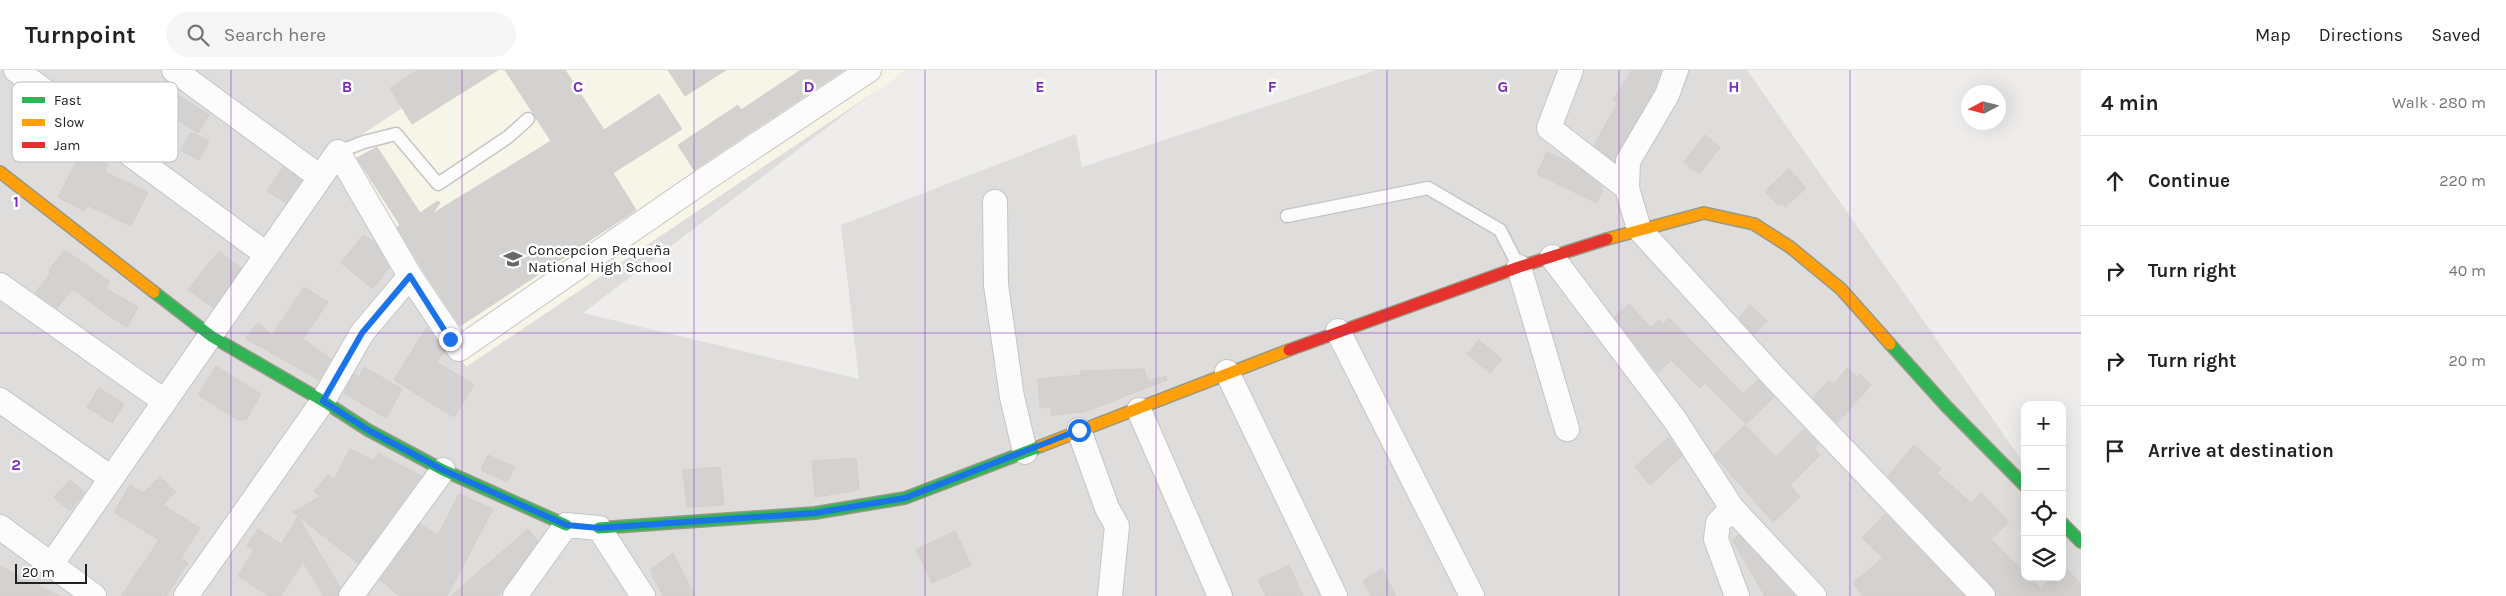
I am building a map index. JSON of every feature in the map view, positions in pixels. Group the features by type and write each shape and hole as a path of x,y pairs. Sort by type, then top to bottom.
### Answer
{"street":[{"path":"16,70 32,82"},
{"path":"174,70 320,177"},
{"path":"50,565 338,152 410,276 459,349 706,178 869,70"},
{"path":"1571,70 1549,128 1627,188"},
{"path":"1676,70 1667,95 1628,161 1627,188 1639,229 1775,378 1983,596"},
{"path":"141,162 266,254"},
{"path":"0,172 211,336 323,401 368,430 443,470 566,525 599,528 815,513 905,498 1079,430 1139,410 1227,372 1338,331 1520,267 1639,229 1704,213 1754,224 1790,247 1841,289 1946,406 2021,482"},
{"path":"995,202 996,285 1012,397 1025,452"},
{"path":"1552,257 1675,420 1732,508 1814,596"},
{"path":"1520,267 1567,430"},
{"path":"186,596 323,401 362,333 410,276"},
{"path":"0,285 164,402"},
{"path":"1338,331 1472,596"},
{"path":"1227,372 1335,596"},
{"path":"0,400 111,478"},
{"path":"1139,410 1220,596"},
{"path":"1079,430 1107,508 1117,526 1110,596"},
{"path":"351,596 443,470"},
{"path":"1732,508 1718,524 1716,539 1737,596"},
{"path":"515,596 566,525"},
{"path":"0,527 94,596"},
{"path":"2066,527 2081,542"},
{"path":"599,528 644,596"}],"lane":[{"path":"338,152 364,142 396,134 438,184 508,137 528,119"},
{"path":"1287,216 1428,188 1500,230 1520,267"}],"shaded area":[{"path":"0,70 903,70 583,313 859,379 841,225 1076,134 1082,167 1377,70 1747,70 2021,459 2021,581 2066,581 2066,524 2081,545 2081,596 0,596"},
{"name":"Concepcion Pequeña National High School","path":"460,70 907,70 466,367 335,152"}],"building":[{"path":"418,70 498,70 412,124 390,88"},
{"path":"505,70 565,70 604,130 659,94 682,129 613,173 636,210 460,326 422,269 397,227 400,225 357,158 377,147 420,213 438,201 440,203 432,214 551,141"},
{"path":"668,70 726,70 685,96"},
{"path":"801,70 844,70 694,170 678,145 738,105 741,110"},
{"path":"1632,70 1661,70 1654,89 1614,161 1594,145 1618,103 1613,100"},
{"path":"178,95 209,115 198,133 178,120"},
{"path":"191,132 209,141 199,160 180,150"},
{"path":"1705,135 1720,147 1699,174 1684,162"},
{"path":"1547,152 1575,165 1602,186 1597,203 1537,174"},
{"path":"76,162 102,162 108,165 105,172 148,192 131,226 87,205 84,211 58,197"},
{"path":"283,167 301,180 286,203 267,191"},
{"path":"1789,169 1806,188 1785,207 1781,203 1778,205 1765,191"},
{"path":"363,235 374,242 389,268 373,289 341,263"},
{"path":"65,250 110,282 105,288 138,307 127,327 73,289 57,308 35,293 51,272 49,270"},
{"path":"219,251 241,268 213,308 188,289"},
{"path":"304,287 328,302 303,339 331,359 319,380 245,338 258,323 272,335"},
{"path":"1629,304 1651,328 1659,320 1663,324 1669,318 1743,394 1758,380 1774,397 1746,424 1705,383 1700,388 1671,360 1658,373 1614,317"},
{"path":"1750,305 1767,321 1754,335 1739,318"},
{"path":"427,327 444,351 437,362 474,385 454,417 394,380"},
{"path":"1479,340 1502,359 1490,373 1467,354"},
{"path":"216,366 261,394 246,420 238,420 198,395"},
{"path":"364,367 402,389 386,418 344,393 354,374 359,377"},
{"path":"1847,368 1857,377 1860,374 1871,385 1837,423 1813,398 1829,380 1834,384"},
{"path":"1144,369 1148,381 1166,376 1167,380 1084,412 1051,415 1051,407 1040,408 1038,379 1081,375 1081,371"},
{"path":"99,388 124,404 112,423 87,407"},
{"path":"1745,425 1776,457 1804,429 1818,443 1814,449 1820,455 1790,485 1800,497 1773,522 1714,455"},
{"path":"1669,437 1682,456 1650,485 1635,467"},
{"path":"1914,445 1941,469 1937,473 1971,503 1981,493 2009,522 1991,539 2021,569 2021,581 2033,581 2041,589 2048,581 2066,581 2066,568 2081,584 2081,596 1996,596 1993,587 1888,476"},
{"path":"350,449 374,461 378,453 421,476 358,563 293,512 321,496 314,491 328,475 334,480"},
{"path":"488,455 515,467 507,482 481,470"},
{"path":"856,458 859,490 815,497 812,461"},
{"path":"720,467 724,505 687,507 683,470"},
{"path":"160,476 176,492 163,505 200,528 181,558 188,563 166,596 121,596 159,540 114,512 130,485 143,493"},
{"path":"70,480 85,492 70,511 54,497"},
{"path":"459,494 493,509 447,596 400,596 380,580 420,524 438,535"},
{"path":"1885,514 1964,596 1863,596 1853,583 1883,558 1862,538"},
{"path":"298,517 340,587 337,596 324,596 303,562 281,596 269,596 238,576 254,550 247,546 258,529 281,544"},
{"path":"528,529 538,541 498,596 451,596"},
{"path":"955,531 971,565 932,583 916,550"},
{"path":"1739,535 1795,596 1765,596 1732,540"},
{"path":"673,553 695,596 663,596 650,570"},
{"path":"1289,565 1303,596 1266,596 1258,580"},
{"path":"0,566 59,596 0,596"},
{"path":"1382,569 1396,596 1372,596 1363,581"}],"traffic: fast":[{"path":"154,292 211,336 323,401 368,430 443,470 566,525"},
{"path":"1890,344 1946,406 2021,482"},
{"path":"599,528 815,513 905,498 1041,446"},
{"path":"2066,527 2081,542"}],"traffic: slow":[{"path":"0,172 154,292"},
{"path":"1607,239 1704,213 1754,224 1790,247 1841,289 1890,344"},
{"path":"1041,446 1289,350"}],"traffic: jam":[{"path":"1289,350 1519,267 1607,239"}],"place":[{"name":"Concepcion Pequeña National High School","path":"513,259"}],"route":[{"path":"450,339 410,276 362,333 323,401 368,430 443,470 566,525 599,528 704,522 815,513 905,498 1079,430"}]}
